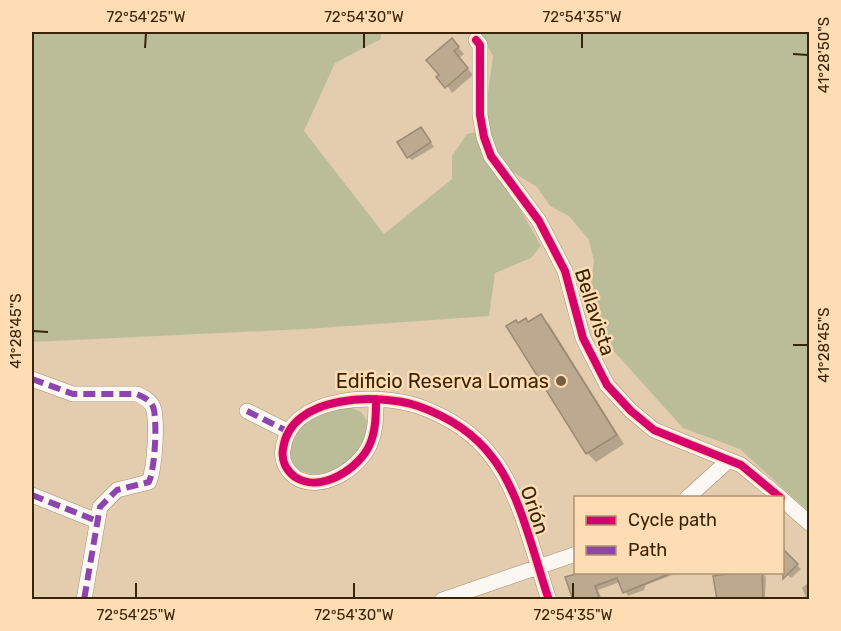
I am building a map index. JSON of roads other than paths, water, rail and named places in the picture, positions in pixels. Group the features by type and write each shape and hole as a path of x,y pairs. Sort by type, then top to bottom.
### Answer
{"street":[{"name":"Bellavista","path":"476,40 480,45 480,115 484,137 491,156 539,221 565,271 583,338 607,385 630,411 654,430 682,444 729,460 749,471 780,496"},
{"path":"32,379 73,394 137,394 146,398 154,409 154,471 149,482 117,490 108,496 100,507 84,600"},
{"path":"247,411 289,432 283,446 283,459 294,476 310,481 337,476 357,462 368,448 375,431 376,399"},
{"name":"Orión","path":"289,432 304,416 316,408 339,402 376,399 404,402 432,412 458,426 481,445 507,480 549,600"},
{"path":"689,496 729,460"},
{"path":"32,495 97,521"},
{"name":"Bellavista","path":"784,500 810,524"},
{"path":"442,600 574,555"}],"place":[{"name":"Edificio Reserva Lomas","path":"561,381"}]}
